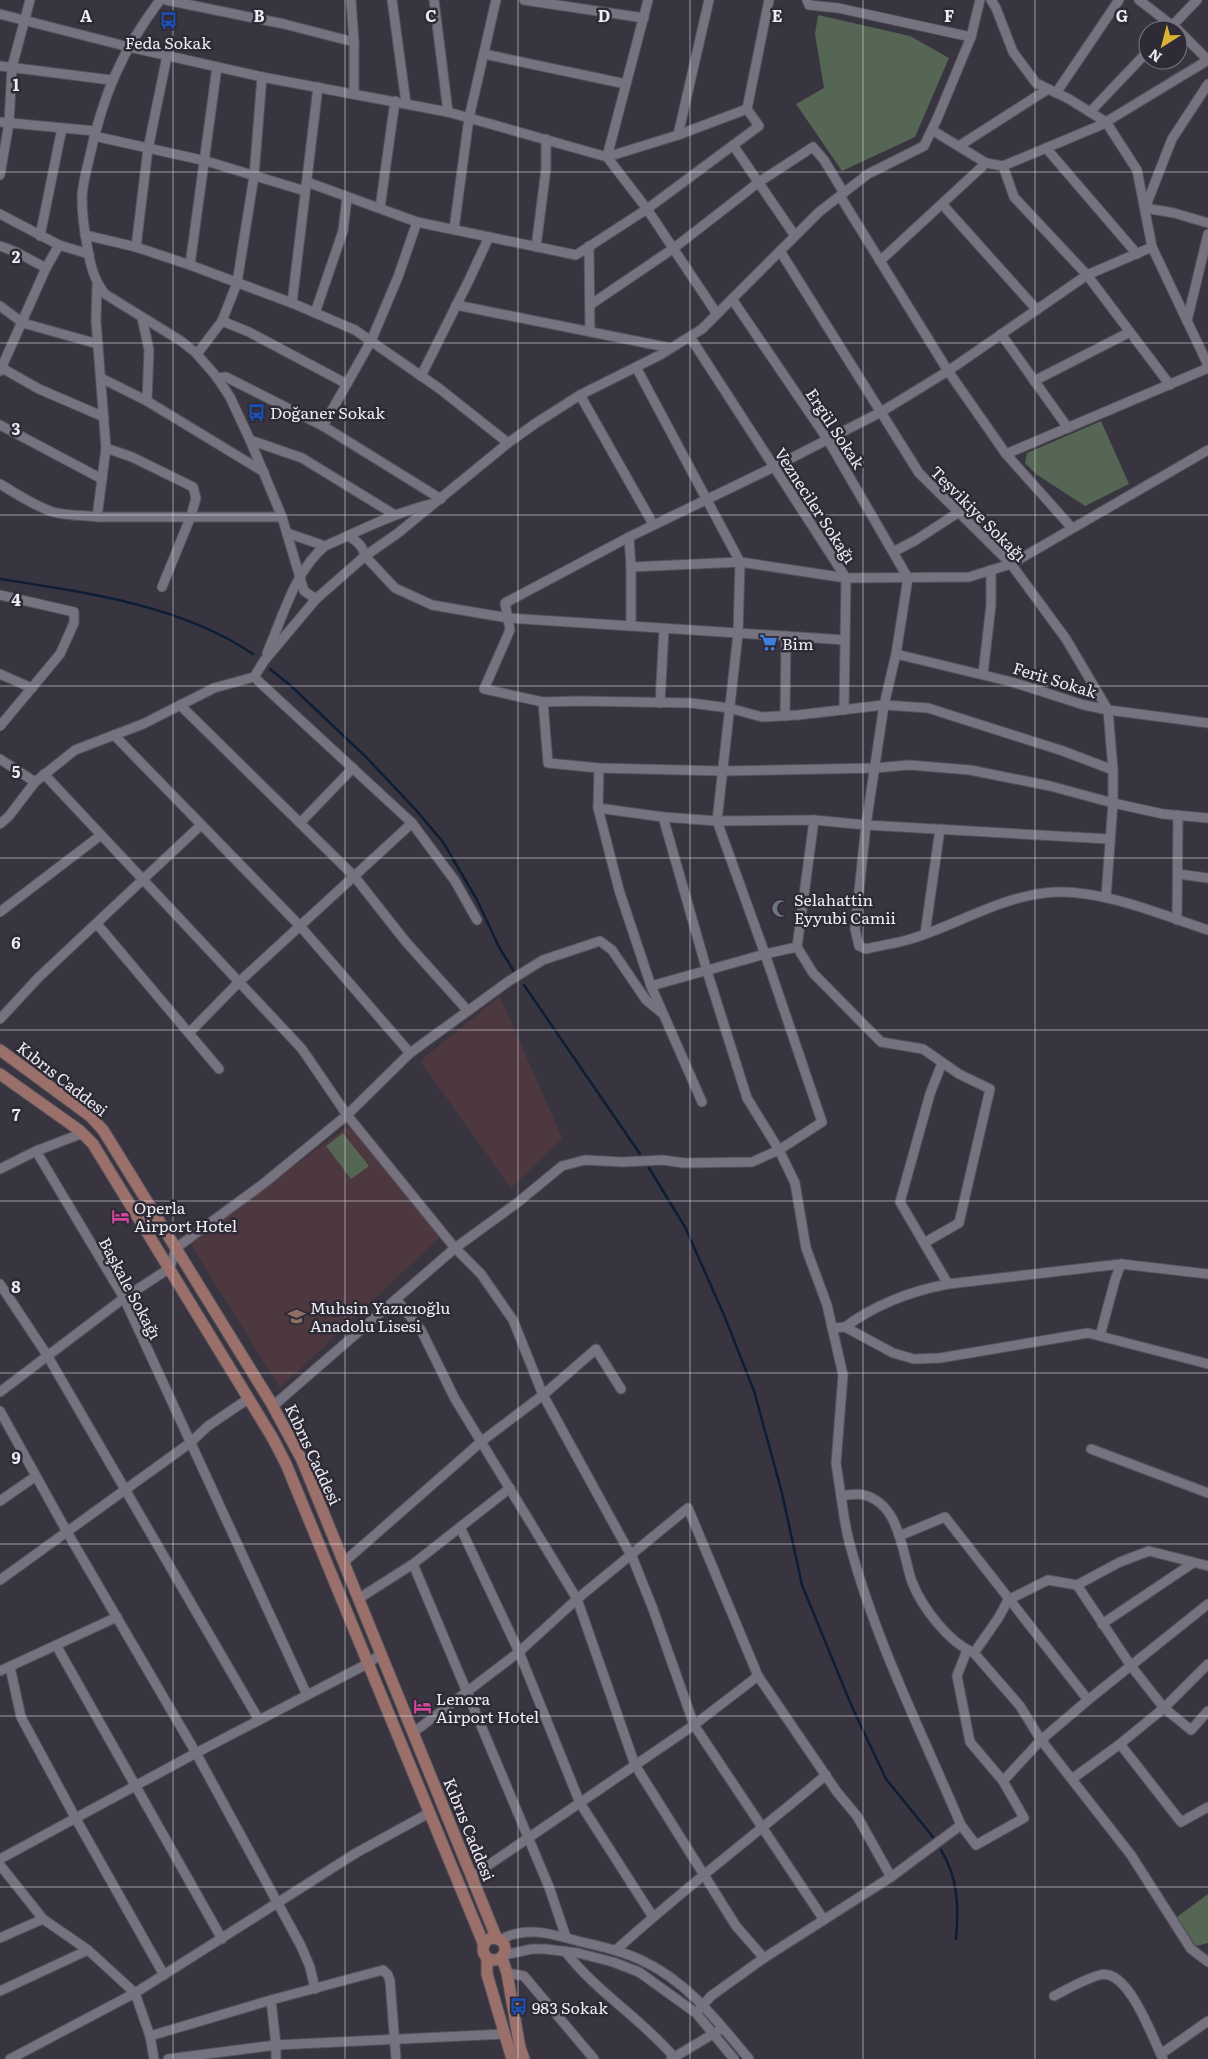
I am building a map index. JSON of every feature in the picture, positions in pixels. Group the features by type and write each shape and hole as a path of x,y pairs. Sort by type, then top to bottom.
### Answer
{"main road":[{"name":"Kıbrıs Caddesi","path":"0,1050 98,1123 273,1406 302,1460 498,1939"},
{"path":"2,1077 83,1133 93,1144 272,1437 286,1464 484,1945 484,1954 493,1960 503,1956"},
{"path":"484,1945 488,1940 498,1939 505,1948 503,1956 520,2048 524,2059"},
{"path":"488,1958 487,1974 512,2059"}],"street":[{"path":"0,175 12,67 30,0"},
{"path":"160,0 128,47 111,80 94,134 83,188 82,210 92,272 97,285 105,294 181,341 197,354 230,397 282,516 304,591 316,600"},
{"path":"166,0 284,24 354,42"},
{"path":"351,0 354,42 354,93"},
{"path":"392,0 406,103"},
{"path":"434,0 448,112"},
{"path":"454,229 469,118 496,0"},
{"path":"524,0 567,3 644,18"},
{"path":"607,157 648,0"},
{"path":"678,135 709,0"},
{"path":"5,123 62,128 94,134 148,150 206,160 254,176 347,196 417,222 576,255 648,209 759,126 747,109 769,0"},
{"path":"807,0 809,5 838,8 971,37"},
{"path":"0,824 9,816 35,782 75,750 143,724 214,688 254,677 264,661 316,600 365,556 398,533 536,422 580,395 636,367 702,329 819,212 868,174 924,146 971,37 980,0"},
{"path":"991,0 1013,52 1036,83 1106,122 1138,170 1152,247 1208,366 1170,385 1006,454"},
{"path":"1139,0 1163,20"},
{"path":"1181,20 1197,0"},
{"path":"959,146 1052,91 1116,1"},
{"path":"0,14 128,47 262,77 448,112 607,157 678,135 747,109"},
{"path":"932,130 986,163 1003,166 1106,122 1208,60 1188,42"},
{"path":"484,54 626,84"},
{"path":"136,247 148,150 167,56"},
{"path":"1090,112 1138,62"},
{"path":"0,66 111,80"},
{"path":"190,265 206,160 217,67"},
{"path":"197,354 222,321 237,283 254,176 262,77"},
{"path":"1145,208 1172,139 1204,100 1208,84"},
{"path":"292,303 318,87"},
{"path":"380,208 395,101"},
{"path":"40,236 62,128"},
{"path":"536,247 546,169 546,139"},
{"path":"734,145 795,236"},
{"path":"590,305 674,248 759,182 813,147 824,160 880,261 948,371 1006,454 1072,528"},
{"path":"1046,148 1137,254"},
{"path":"607,157 648,209 717,314"},
{"path":"880,261 986,163"},
{"path":"1003,166 1014,197 1087,275 1170,385"},
{"path":"315,313 342,231 347,196"},
{"path":"942,204 1037,310"},
{"path":"1145,208 1208,223"},
{"path":"0,214 58,245 89,254"},
{"path":"323,426 371,341 398,277 417,222"},
{"path":"1187,321 1208,234"},
{"path":"85,235 136,247 190,265 292,303 355,330 421,376 508,443"},
{"path":"421,376 489,237"},
{"path":"58,245 1,370 104,418"},
{"path":"0,246 46,268"},
{"path":"589,246 590,332"},
{"path":"1113,770 1063,751 928,708 884,705 762,717 729,708 691,702 544,702 484,689 510,630 505,603 653,524 774,467 880,412 948,371 1087,275 1152,247"},
{"name":"Teşvikiye Sokağı","path":"780,251 919,473 1011,564 1066,639 1108,710 1113,770 1113,804 1106,897"},
{"path":"97,285 96,321 106,448 97,517"},
{"name":"Ergül Sokak","path":"732,299 828,440 908,578"},
{"path":"456,305 671,348"},
{"path":"0,306 23,324 98,344"},
{"path":"142,318 148,350 147,401"},
{"path":"222,321 249,332 347,384"},
{"path":"1034,381 1130,332"},
{"path":"1001,334 1068,428"},
{"name":"Vezneciler Sokağı","path":"690,337 846,578 844,710"},
{"path":"273,1406 454,1248 517,1203 562,1166 585,1160 622,1162 664,1160 684,1162 752,1162 779,1150 822,1122 765,954 717,821 738,634 740,562 636,367"},
{"path":"217,378 226,377 323,426 437,501"},
{"path":"100,378 147,401 264,472"},
{"path":"580,395 653,524"},
{"path":"0,425 102,479"},
{"path":"250,440 302,458 394,515"},
{"path":"106,448 132,457 193,486 196,498 191,516 162,587"},
{"path":"631,567 740,562 846,578 969,577 1011,564 1208,450"},
{"path":"0,484 28,501 54,512 97,517 282,516"},
{"path":"264,661 300,576 308,562 325,546 394,515 437,501"},
{"path":"893,552 916,540 959,512"},
{"path":"287,533 325,546"},
{"path":"348,536 360,544 365,556 395,588 432,606 508,618 845,640"},
{"path":"629,537 631,626"},
{"path":"983,674 990,605 990,570"},
{"path":"908,578 896,654 884,705 866,825 855,929 859,946 866,949 924,934 1026,895 1057,892 1083,893 1106,897 1208,930"},
{"path":"0,595 74,612 74,623 60,654 0,726"},
{"path":"660,703 664,629"},
{"path":"785,716 786,636"},
{"name":"Ferit Sokak","path":"896,654 983,674 1084,705 1108,710 1208,723"},
{"path":"0,674 32,688"},
{"path":"254,677 412,823 455,882 477,920"},
{"path":"544,702 548,763 599,768 722,771 875,768 910,765 970,770 1050,786 1113,804 1163,814 1208,818"},
{"path":"180,705 354,876 406,942 468,1011"},
{"path":"114,735 300,926 410,1052"},
{"path":"0,759 35,782"},
{"path":"300,823 353,768"},
{"path":"599,768 598,808 619,890 651,986 702,1102"},
{"path":"44,774 302,1049 347,1115 454,1248 481,1274 513,1320 543,1395 630,1554 653,1609 694,1725 824,1920"},
{"path":"598,808 663,817 717,821 814,820 866,825 1109,839"},
{"path":"1177,920 1178,815"},
{"path":"663,817 707,971 747,1098 779,1150 794,1183 806,1248 827,1305 844,1375 836,1463 849,1540 872,1611 896,1671 961,1825 976,1845 1024,1818 1002,1781 970,1742 957,1676 970,1651 999,1617 1008,1600 1048,1580 1077,1585 1120,1562 1149,1551 1208,1566"},
{"path":"814,820 796,947 813,973 881,1042 923,1049 959,1074 990,1089 959,1223 924,1242"},
{"path":"189,1033 239,982 412,823"},
{"path":"0,1019 39,977 201,825"},
{"path":"924,934 940,829"},
{"path":"0,912 101,835"},
{"path":"1178,874 1208,878"},
{"path":"97,924 219,1069"},
{"path":"0,1392 124,1298 170,1268 176,1248 263,1184 347,1115 410,1052 509,981 543,960 600,940 612,950 646,1000 662,1013"},
{"path":"651,986 796,947"},
{"path":"942,1063 930,1094 900,1202 948,1284"},
{"path":"0,1169 36,1151 83,1133"},
{"name":"Başkale Sokağı","path":"36,1151 124,1298 307,1695"},
{"path":"845,1327 866,1311 934,1287 948,1284 1121,1264 1208,1274"},
{"path":"1100,1336 1121,1264"},
{"path":"0,1284 47,1355 259,1720"},
{"path":"396,1299 421,1330 455,1399 576,1599 636,1765 736,1926 764,1958"},
{"path":"832,1328 845,1327 893,1353 914,1359 940,1358 1088,1333 1208,1364"},
{"path":"344,1562 482,1442 543,1395 596,1349 620,1389"},
{"path":"0,1580 190,1443 208,1426 248,1400"},
{"path":"0,1411 196,1753 301,1946 310,1967 314,1989"},
{"path":"1091,1449 1208,1492"},
{"path":"0,1501 36,1476"},
{"path":"358,1599 413,1564 510,1488"},
{"path":"841,1496 863,1495 878,1503 892,1517 913,1583 926,1609 941,1628 970,1651 1020,1706 1042,1740 1131,1855 1191,1949 1207,1960"},
{"path":"414,1732 519,1652 576,1599 688,1508 758,1676 826,1775 857,1816 891,1877"},
{"path":"899,1536 945,1517 1088,1700"},
{"path":"460,1527 519,1652 580,1804 653,1917"},
{"path":"1102,1624 1193,1563"},
{"path":"413,1564 468,1690 529,1838 549,1887 566,1937"},
{"path":"1077,1585 1130,1666 1164,1708 1191,1730 1208,1710"},
{"path":"1002,1781 1042,1740 1088,1700 1208,1604"},
{"path":"0,1671 117,1617"},
{"path":"56,1645 222,1939"},
{"path":"0,1859 196,1753 367,1664 381,1654"},
{"path":"1072,1780 1164,1708 1208,1664"},
{"path":"10,1667 21,1717 76,1819 164,1974"},
{"path":"471,1876 694,1725 758,1676"},
{"path":"1120,1744 1181,1822 1208,1807"},
{"path":"616,1950 653,1917 763,1829 826,1775"},
{"path":"10,2059 134,1993 356,1854 429,1813"},
{"path":"696,2013 711,1996 764,1958 891,1877 961,1825"},
{"path":"0,1865 43,1919 88,1950 134,1993 150,2036 154,2059"},
{"path":"0,1938 43,1919"},
{"path":"498,1939 522,1931 566,1937 616,1950 645,1961 676,1982 703,2005 749,2059"},
{"path":"503,1956 532,1949 565,1951 613,1962 639,1972 696,2013 734,2059"},
{"path":"0,1991 88,1950"},
{"path":"565,1951 581,1971 639,2022 672,2058 724,2029"},
{"path":"150,2036 271,2000 383,1970 388,1974 390,1982 396,2059"},
{"path":"506,1973 524,1976 594,2059"},
{"path":"1054,1996 1100,1974 1116,1978 1129,1990 1162,2057 1208,2021"},
{"path":"271,2000 276,2059"},
{"path":"168,2059 276,2045 504,2034"}],"shaded area":[{"path":"500,996 562,1138 511,1188 420,1061"},
{"name":"Muhsin Yazıcıoğlu Anadolu Lisesi","path":"351,1124 441,1236 280,1388 190,1243"}],"green space":[{"path":"818,15 910,36 949,58 915,137 842,171 796,104 824,88 815,34"},
{"path":"1101,421 1129,484 1085,506 1036,474 1025,463 1027,453"},
{"path":"343,1133 369,1166 351,1179 326,1146"},
{"path":"1208,1894 1208,1943 1196,1946 1177,1917"}],"waterway":[{"path":"0,579 65,589 163,612 195,623 225,637 253,654"},
{"path":"270,669 291,686 367,758 443,842 477,900 499,947 515,973"},
{"path":"524,985 640,1154"},
{"path":"649,1168 685,1227 724,1315 754,1391 782,1493 802,1585 852,1707 886,1779 933,1837"},
{"path":"941,1850 951,1871 956,1893 956,1939"}],"place":[{"name":"Feda Sokak","path":"168,21"},
{"name":"Doğaner Sokak","path":"256,412"},
{"name":"Bim","path":"768,643"},
{"name":"Selahattin Eyyubi Camii","path":"780,908"},
{"name":"Operla Airport Hotel","path":"120,1216"},
{"name":"Muhsin Yazıcıoğlu Anadolu Lisesi","path":"296,1316"},
{"name":"Lenora Airport Hotel","path":"422,1707"},
{"name":"983 Sokak","path":"518,2007"}]}
